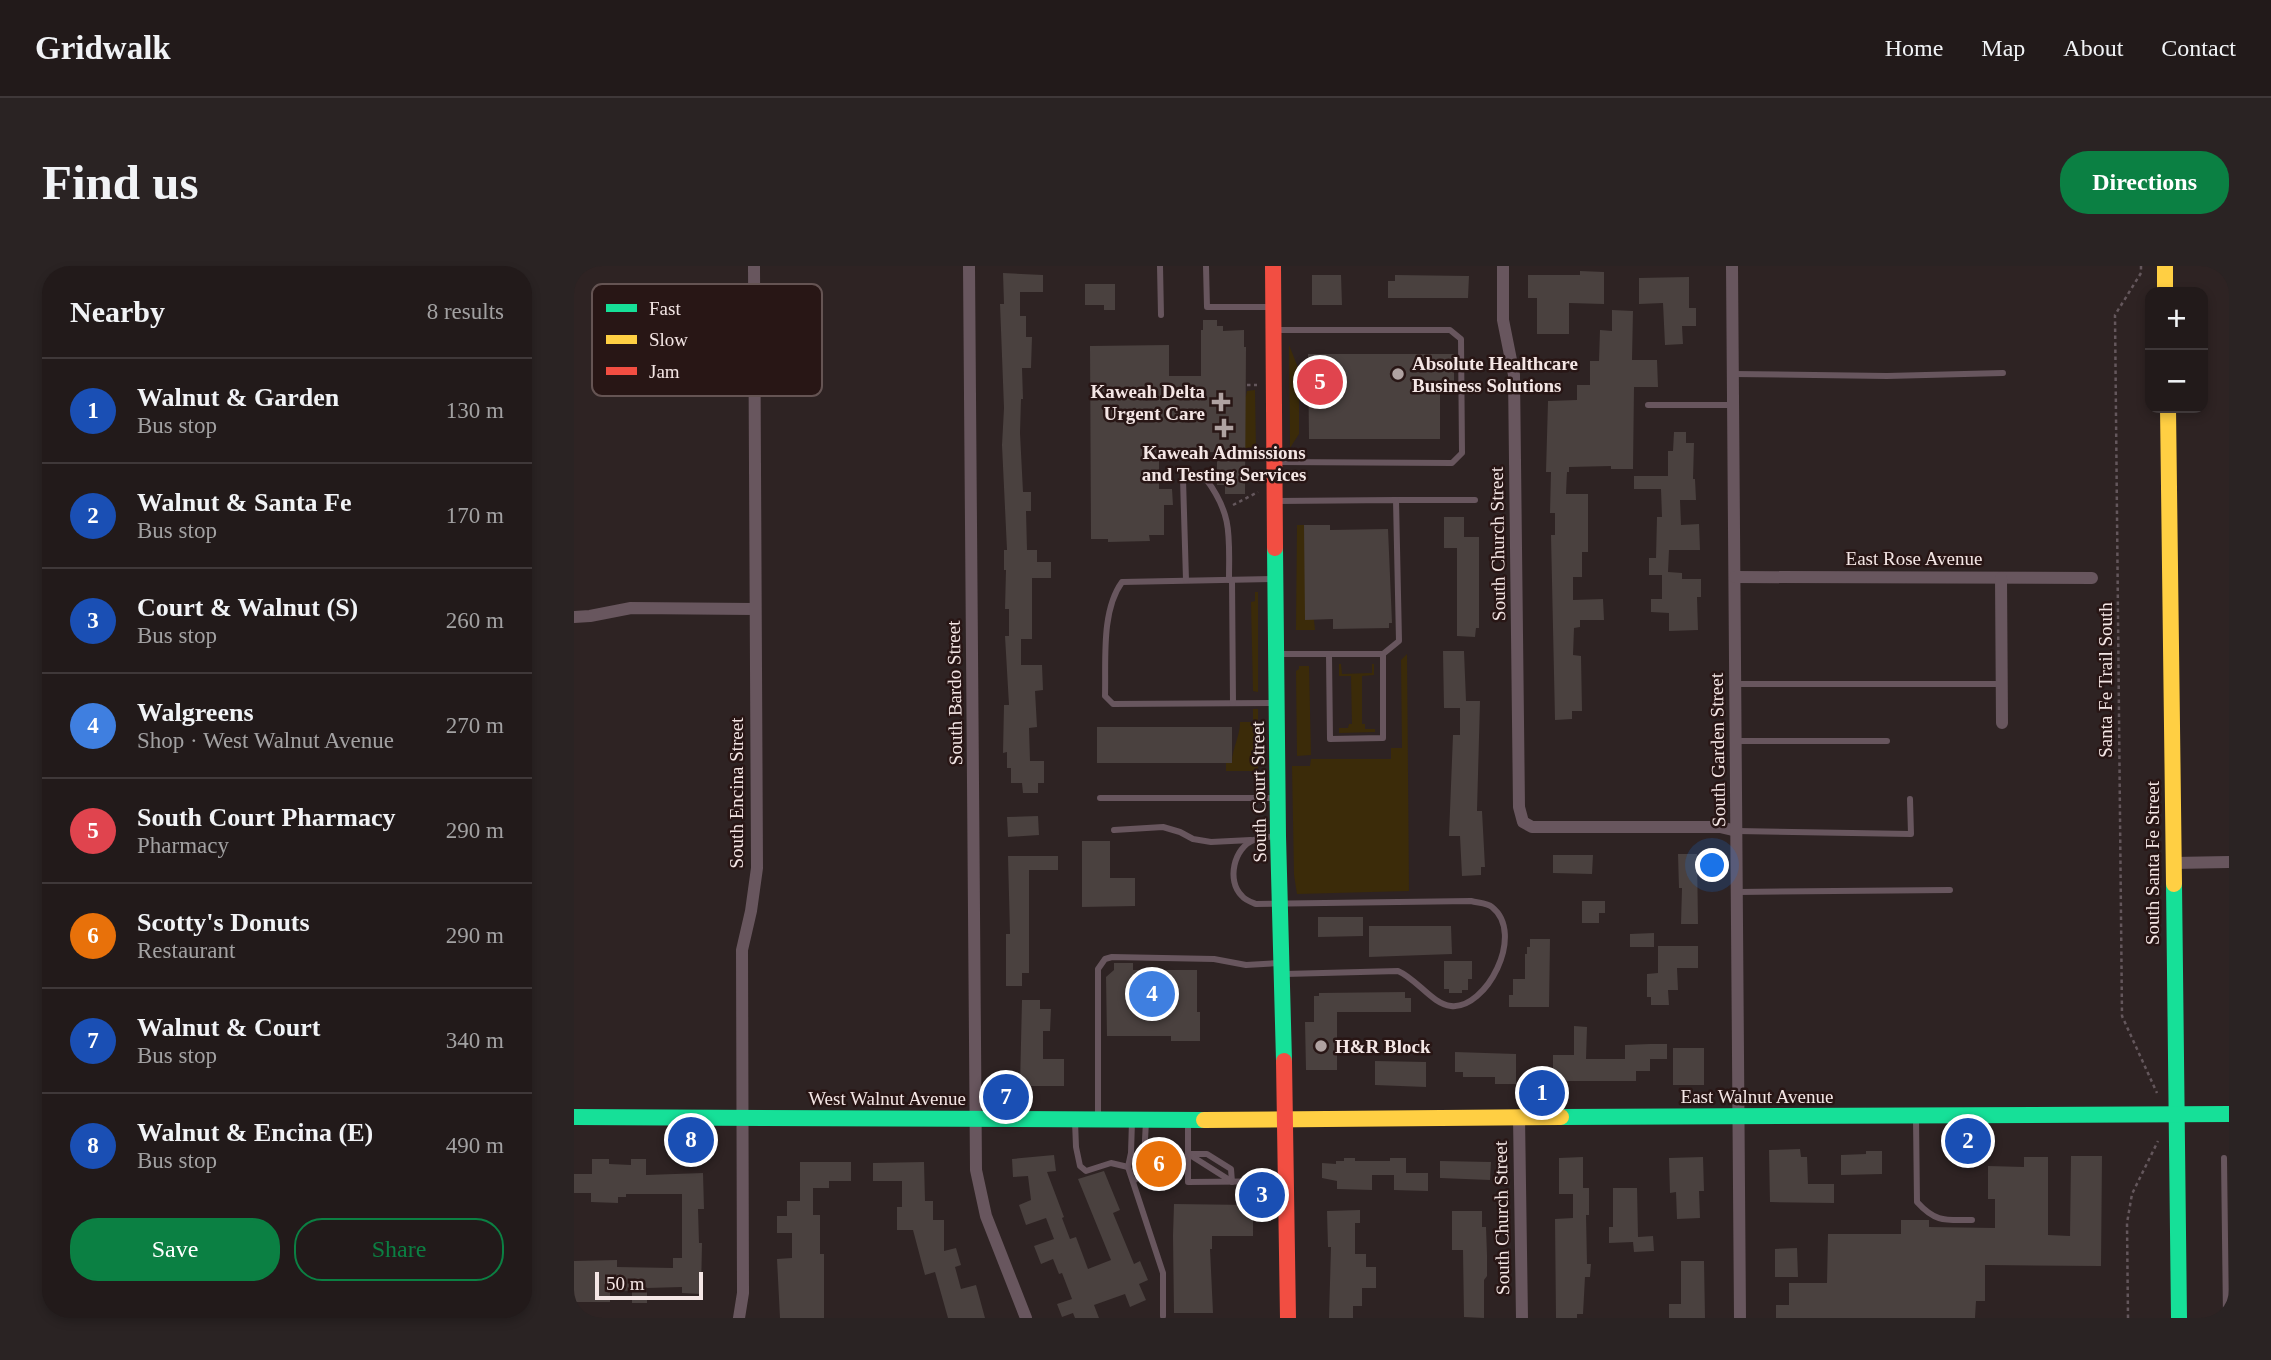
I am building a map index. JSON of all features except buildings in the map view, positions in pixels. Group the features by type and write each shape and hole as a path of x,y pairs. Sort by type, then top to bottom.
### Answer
{"street":[{"name":"South Encina Street","path":"754,266 754,284"},
{"name":"South Bardo Street","path":"969,266 976,1170 986,1216 1026,1318"},
{"name":"South Court Street","path":"1273,266 1278,836 1283,968 1288,1318"},
{"name":"South Church Street","path":"1503,266 1503,320 1514,375 1519,807 1523,822 1532,827 1720,827 1737,831"},
{"name":"South Garden Street","path":"1732,266 1740,1318"},
{"path":"2165,266 2165,287"},
{"name":"South Encina Street","path":"738,1318 743,1293 740,988 742,950 757,868 754,396"},
{"name":"South Santa Fe Street","path":"2168,413 2179,1318"},
{"name":"East Rose Avenue","path":"1735,577 2092,578"},
{"path":"2001,578 2002,723"},
{"path":"574,617 631,608 754,609"},
{"path":"2173,863 2229,862"},
{"name":"East Walnut Avenue","path":"1284,1119 2229,1114"},
{"name":"West Walnut Avenue","path":"574,1117 1284,1119"},
{"name":"South Church Street","path":"1519,1117 1522,1318"}],"lane":[{"path":"1160,266 1161,315"},
{"path":"1206,266 1207,307 1274,307"},
{"path":"1275,330 1450,330 1461,339 1462,441 1462,453 1452,463 1276,462"},
{"path":"1733,374 1887,376 2003,373"},
{"path":"1648,405 1733,405"},
{"path":"1186,580 1183,479 1206,479 1219,496 1229,523 1233,702"},
{"path":"1277,654 1383,654 1399,641 1396,500"},
{"path":"1276,501 1475,500"},
{"path":"1276,579 1122,582 1115,592 1108,626 1105,696 1113,704 1277,703"},
{"path":"1329,655 1330,739 1383,738 1383,654"},
{"path":"1736,684 2002,684"},
{"path":"1736,741 1887,741"},
{"path":"1100,797 1278,797"},
{"path":"1737,831 1911,834 1910,799"},
{"path":"1114,830 1163,827 1193,839 1211,842 1278,836"},
{"path":"1098,1119 1098,969 1105,960 1125,957 1214,959 1283,968 1398,971 1409,976 1435,1000 1451,1006 1463,1004 1483,991 1498,967 1507,942 1503,919 1490,905 1471,901 1256,904 1243,898 1237,891 1234,873 1236,856 1253,840"},
{"path":"1738,892 1950,890"},
{"path":"1916,1117 1917,1202 1939,1220 1972,1220"},
{"path":"1075,1119 1080,1166 1086,1171 1111,1163 1128,1167"},
{"path":"1139,1119 1144,1159"},
{"path":"1139,1119 1128,1167 1163,1273 1163,1316"},
{"path":"1188,1120 1188,1182 1286,1181"},
{"path":"1188,1154 1207,1154 1231,1168 1232,1182"},
{"path":"1188,1154 1232,1182"},
{"path":"2224,1158 2225,1318"},
{"path":"1133,1181 1144,1174 1144,1169"}],"path":[{"name":"Santa Fe Trail South","path":"2141,266 2141,273 2115,315 2122,1016 2157,1093"},
{"path":"1300,368 1308,368"},
{"path":"1247,385 1257,385"},
{"path":"1224,509 1258,492"},
{"path":"2128,1318 2129,1213 2132,1195 2158,1141"}],"shaded area":[{"path":"1289,345 1299,370 1299,434 1290,448"},
{"path":"1255,390 1256,452 1245,452 1244,397 1247,391"},
{"path":"1297,525 1304,525 1315,630 1296,630"},
{"path":"1255,592 1258,592 1258,692 1253,691 1251,602 1255,601"},
{"path":"1407,654 1409,891 1297,894 1294,875 1292,766 1310,766 1311,759 1391,759 1391,748 1402,748 1401,660"},
{"path":"1339,664 1342,674 1372,673 1374,664 1374,675 1362,676 1362,724 1365,724 1365,729 1375,729 1375,732 1339,733 1339,728 1348,728 1349,724 1352,724 1351,676 1339,676"},
{"path":"1299,666 1309,666 1311,755 1297,756 1296,671"},
{"path":"1253,709 1258,709 1258,771 1226,771 1226,763 1232,762 1240,722 1253,722"}],"traffic: fast":[{"path":"1275,548 1284,1061"},
{"path":"2174,884 2179,1318"},
{"path":"1561,1117 2229,1114"},
{"path":"574,1117 1204,1120"}],"traffic: slow":[{"path":"2165,266 2165,287"},
{"path":"2168,413 2174,884"},
{"path":"1204,1120 1561,1117"}],"traffic: jam":[{"path":"1273,266 1275,548"},
{"path":"1284,1061 1288,1318"}],"place":[{"name":"Absolute Healthcare Business Solutions","path":"1398,374"},
{"name":"South Court Pharmacy","path":"1320,382"},
{"name":"Kaweah Delta Urgent Care","path":"1221,402"},
{"name":"Kaweah Admissions and Testing Services","path":"1224,428"},
{"name":"Walgreens","path":"1152,994"},
{"name":"H&R Block","path":"1321,1046"},
{"name":"Walnut & Garden","path":"1542,1093"},
{"name":"Walnut & Court","path":"1006,1097"},
{"name":"Walnut & Encina (E)","path":"691,1140"},
{"name":"Walnut & Santa Fe","path":"1968,1141"},
{"name":"Scotty's Donuts","path":"1159,1164"},
{"name":"Court & Walnut (S)","path":"1262,1195"}]}
